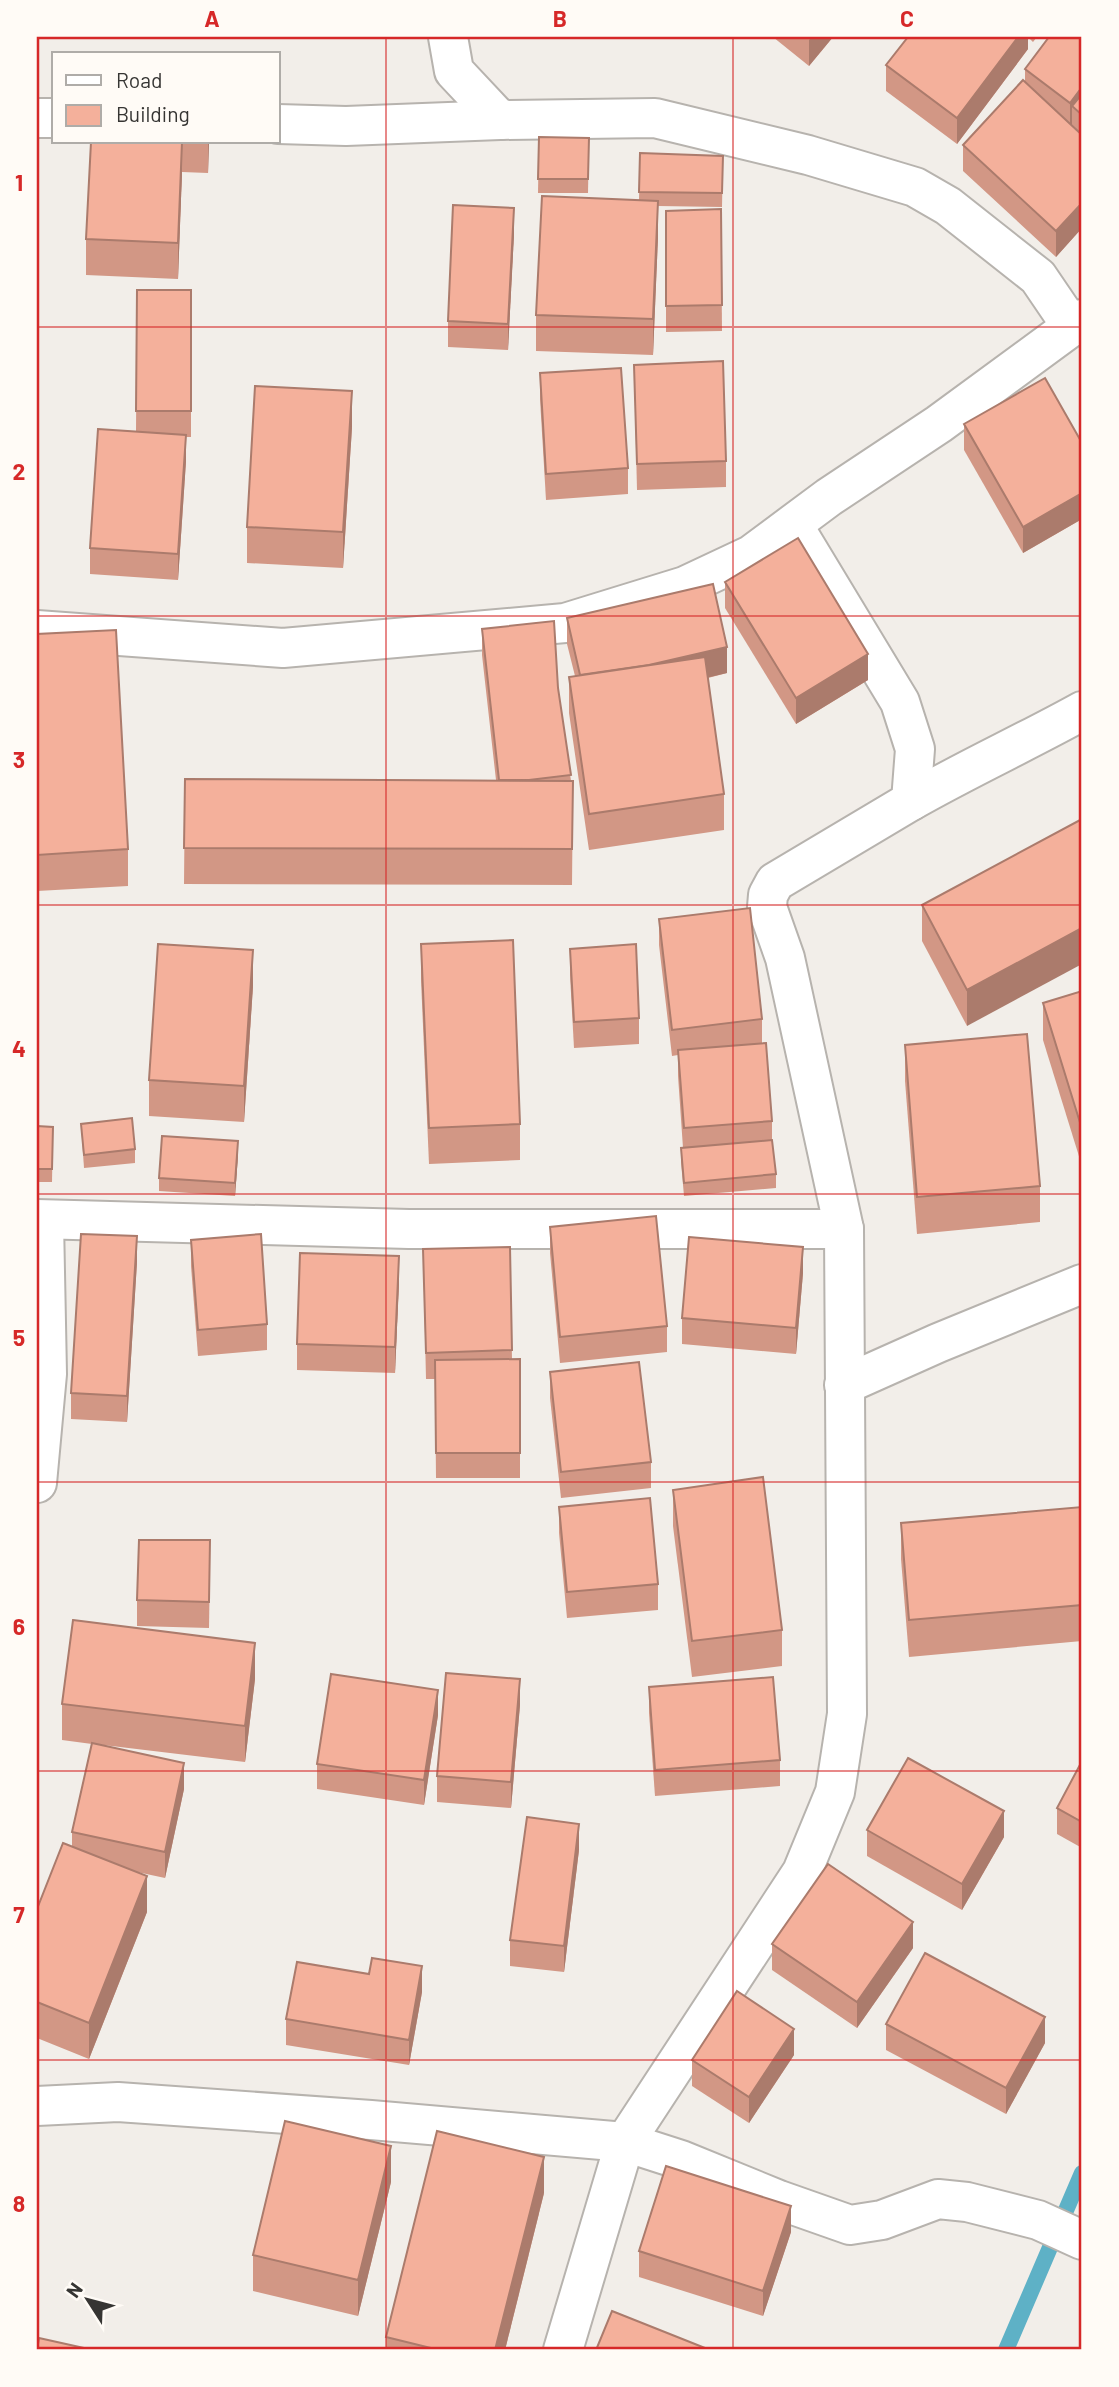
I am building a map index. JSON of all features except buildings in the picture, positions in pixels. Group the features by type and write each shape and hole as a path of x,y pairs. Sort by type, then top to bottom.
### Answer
{"street":[{"path":"448,37 454,71 500,120"},
{"path":"37,630 283,648 565,623 685,586 751,555 829,497 939,424 1077,323 1038,277 948,206 915,187 808,155 654,118 346,126 280,124"},
{"path":"793,525 900,702 915,749 911,801"},
{"path":"563,2350 625,2142 802,1872 835,1792 847,1714 844,1228 785,958 767,907 768,895 775,882 955,775 1082,711"},
{"path":"37,1483 47,1374 40,1220 409,1229 844,1228"},
{"path":"844,1385 1082,1284"},
{"path":"37,2105 118,2102 625,2142 681,2160 849,2225 881,2220 938,2199 967,2202 1038,2220 1082,2240"}],"waterway":[{"path":"1006,2350 1082,2173"}]}
